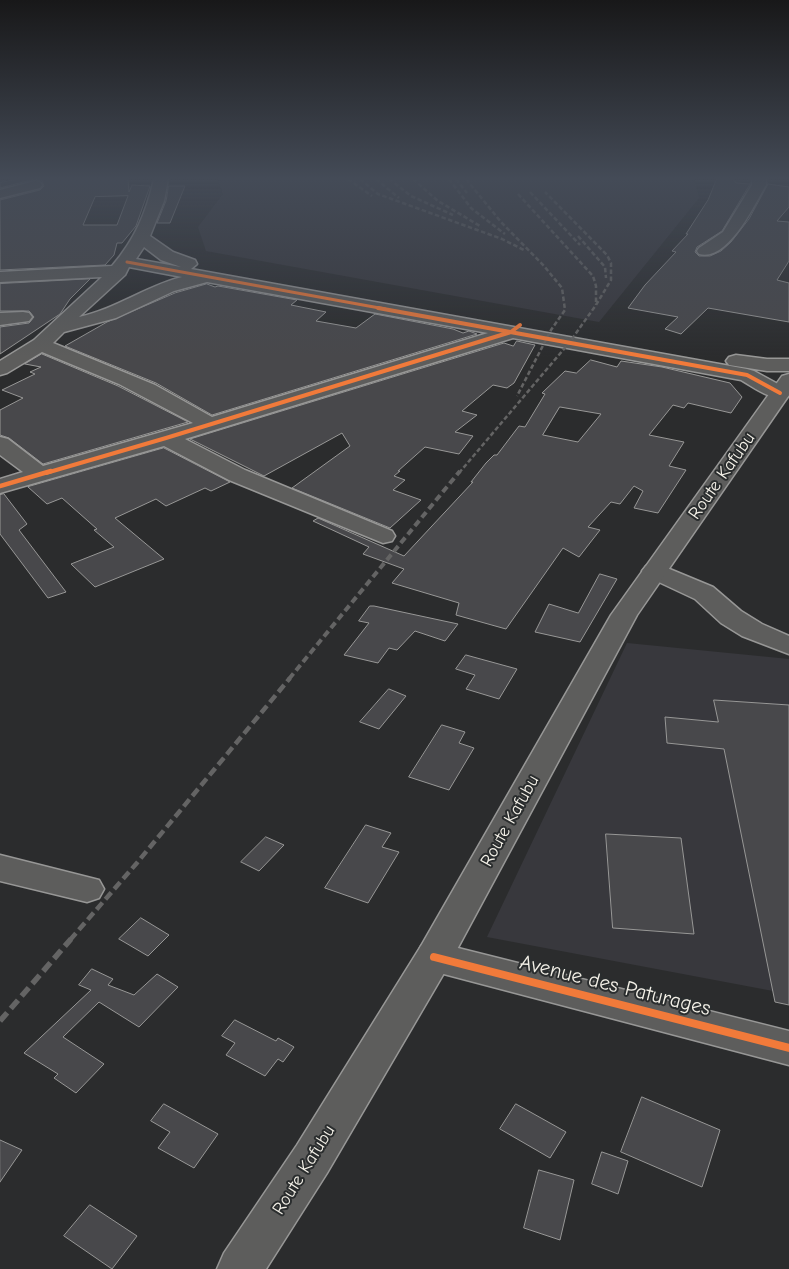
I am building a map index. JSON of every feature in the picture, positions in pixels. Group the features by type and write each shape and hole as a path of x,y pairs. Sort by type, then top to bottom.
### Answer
{"street":[{"path":"5,363 39,344 58,327 123,266 142,238"},
{"path":"142,238 179,262 747,375 786,379"},
{"path":"705,251 723,238"},
{"path":"0,277 123,266 155,267 515,328 750,364 786,379"},
{"path":"90,321 155,267"},
{"path":"58,327 90,321 128,307 175,284 191,279 212,278"},
{"path":"0,319 23,317"},
{"path":"0,486 166,438 515,328"},
{"path":"39,344 80,359 186,409 208,424"},
{"name":"Route Kafubu","path":"240,1269 312,1159 434,957 624,615 786,379"},
{"path":"166,438 237,475 384,536"},
{"path":"0,444 39,474"},
{"path":"655,571 704,593 731,617 752,630 789,646"},
{"path":"0,868 87,889"},
{"name":"Avenue des Paturages","path":"434,957 789,1048"}],"shaded area":[{"path":"202,238 667,238 599,322 206,251"},
{"path":"627,643 789,659 789,994 487,937"}],"building":[{"path":"0,238 126,238 122,243 117,243 114,255 105,265 0,270"},
{"path":"684,238 711,238 697,247 695,252 699,256 710,256 721,251 734,238 789,238 789,261 777,280 789,283 789,322 708,308 681,334 665,329 678,317 628,308 645,285 676,252 672,251"},
{"path":"90,279 70,299 60,314 0,354 0,327 29,323 34,317 29,311 0,311 0,284"},
{"path":"207,284 215,287 297,300 291,305 326,312 316,321 356,328 375,314 453,329 463,333 469,331 477,334 212,415 156,383 65,346 107,322 175,293"},
{"path":"517,341 535,345 514,383 507,388 493,385 462,411 477,415 455,432 473,436 459,454 425,447 394,476 405,480 393,490 421,500 390,528 292,488 350,446 342,433 264,476 190,439 504,343 513,346"},
{"path":"42,354 118,386 188,422 43,464 9,438 0,435 0,410 23,398 2,390 35,374 30,372 41,367 25,364"},
{"path":"591,360 617,367 621,361 662,367 730,383 742,397 731,413 688,403 684,408 673,405 649,435 684,442 669,466 686,470 658,513 634,508 643,491 634,486 620,504 611,502 588,527 600,530 579,557 563,548 506,629 456,615 459,603 392,583 404,569 363,554 369,547 313,521 318,518 404,556 473,482 471,482 486,463 494,455 497,455 519,426 525,427 545,394 542,393 565,371 576,373","holes":["560,407 601,414 578,442 543,435"]},
{"path":"164,448 230,482 211,491 205,488 166,506 156,499 115,518 164,559 95,587 71,564 114,547 62,498 47,504 28,487"},
{"path":"4,494 27,524 19,530 66,592 48,598 0,534 0,495"},
{"path":"600,574 617,579 580,642 535,632 549,604 578,613"},
{"path":"370,606 458,624 445,641 415,631 397,650 389,648 378,663 344,655 369,623 359,621"},
{"path":"466,655 517,669 499,699 466,689 475,675 456,669"},
{"path":"389,689 406,696 379,729 360,722"},
{"path":"714,700 789,705 789,1005 775,1002 724,749 667,743 665,717 718,722"},
{"path":"442,725 465,732 459,743 474,748 449,790 409,777"},
{"path":"366,825 391,833 382,847 399,852 368,903 325,888"},
{"path":"606,834 681,838 694,934 613,928"},
{"path":"266,837 284,845 259,871 241,862"},
{"path":"141,918 169,935 148,956 119,939"},
{"path":"92,969 113,979 108,985 134,995 157,974 178,987 139,1027 99,1002 63,1037 104,1064 76,1093 54,1078 58,1074 24,1053 91,990 79,985"},
{"path":"235,1020 276,1041 278,1038 294,1047 283,1062 278,1059 265,1076 226,1055 235,1043 222,1036"},
{"path":"642,1097 720,1130 702,1187 621,1152"},
{"path":"164,1104 218,1134 194,1168 158,1148 170,1132 151,1121"},
{"path":"516,1104 566,1132 550,1158 500,1129"},
{"path":"0,1140 22,1150 0,1182"},
{"path":"602,1152 628,1161 618,1194 592,1184"},
{"path":"539,1170 574,1180 560,1240 524,1228"},
{"path":"90,1205 137,1236 112,1269 64,1236"}],"railway":[{"path":"500,238 524,250"},
{"path":"517,238 562,288 565,310 551,330 517,396"},
{"path":"558,238 593,276 596,286 596,305"},
{"path":"574,238 580,245"},
{"path":"580,238 605,267 606,278"},
{"path":"590,238 607,255 611,263 611,280 596,305"},
{"path":"459,473 569,343 596,305"},
{"path":"289,679 460,471"},
{"path":"70,940 136,864 290,678"},
{"path":"0,1021 71,939"}],"cycle path":[{"path":"127,262 747,375 780,393"},
{"path":"0,486 166,438 511,332 520,325"},
{"path":"434,957 789,1048"}]}
